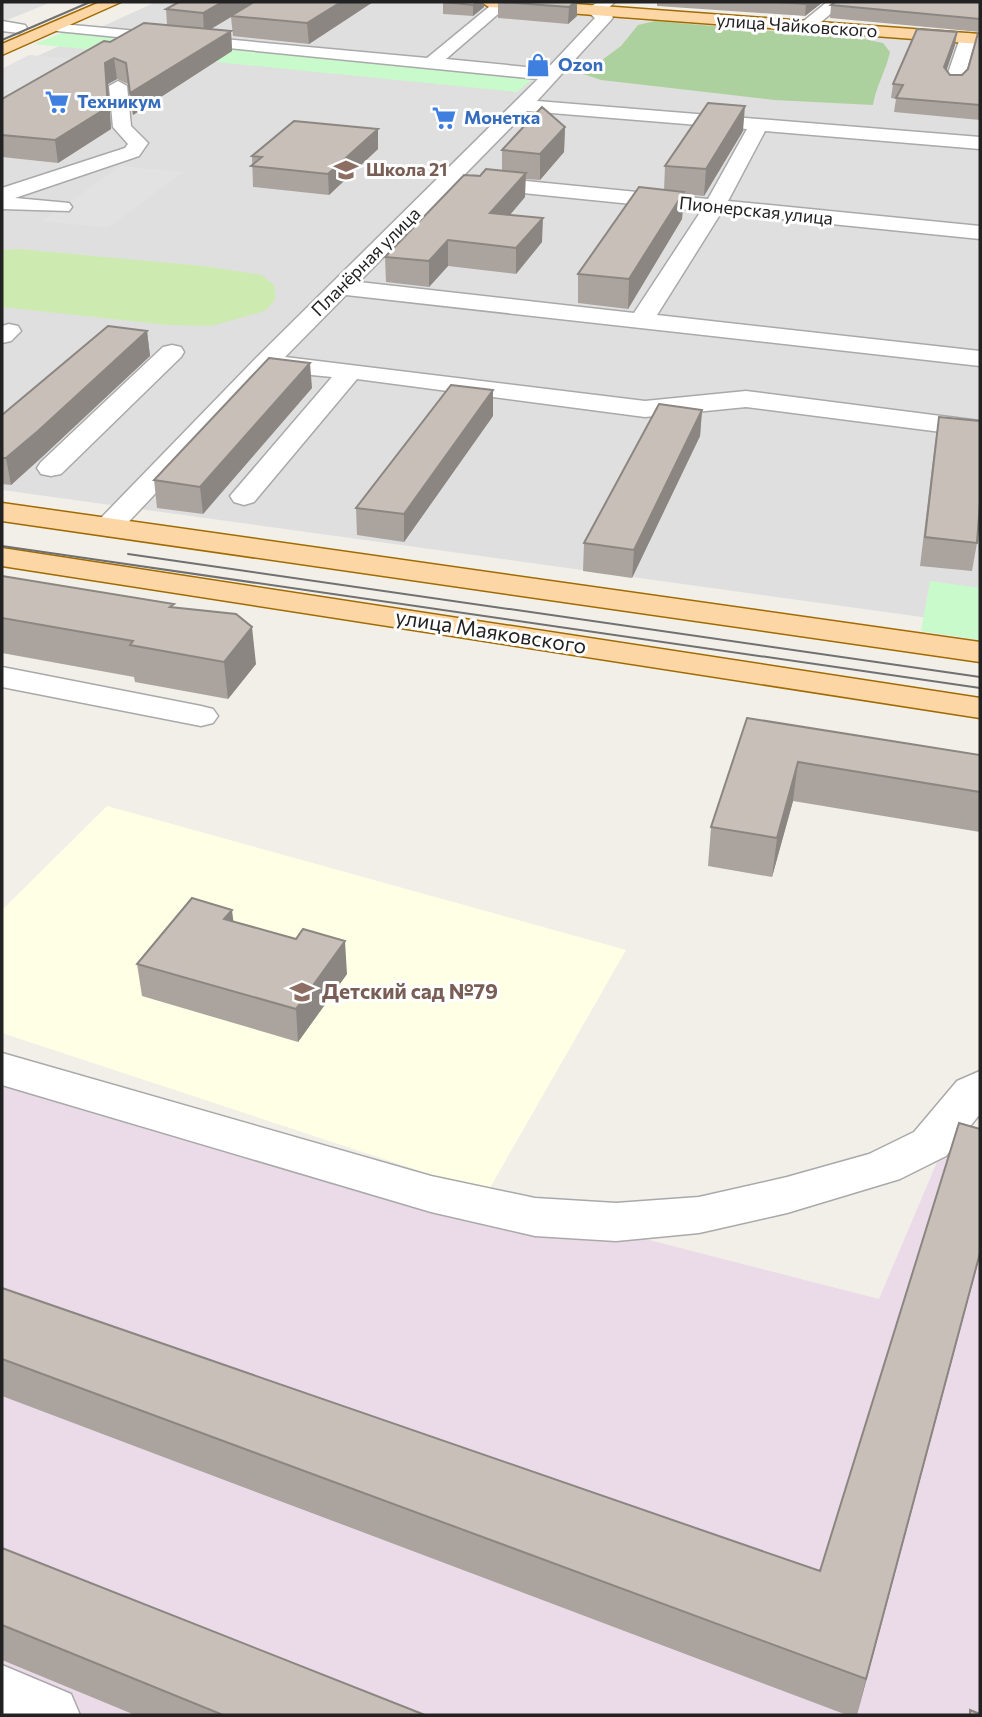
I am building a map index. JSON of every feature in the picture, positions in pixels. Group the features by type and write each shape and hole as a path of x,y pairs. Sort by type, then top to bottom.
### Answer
{"main road":[{"path":"2,36 79,2"},
{"path":"2,50 113,2"},
{"name":"улица Чайковского","path":"496,2 601,6 806,27 974,39"},
{"path":"2,512 980,652"},
{"name":"улица Маяковского","path":"2,557 980,708"}],"street":[{"path":"429,64 496,2"},
{"path":"806,27 836,2"},
{"name":"Планёрная улица","path":"108,527 340,287 544,90 605,17 601,6"},
{"path":"2,26 19,29"},
{"path":"57,26 429,64 544,90 760,125 937,136 980,128"},
{"path":"208,41 229,28"},
{"path":"954,82 974,39"},
{"path":"2,195 132,152 138,143 122,127 118,86"},
{"path":"737,104 844,114 937,136 980,143"},
{"path":"641,321 713,207 760,125"},
{"name":"Пионерская улица","path":"448,180 980,233"},
{"path":"2,203 62,207"},
{"path":"340,287 980,359"},
{"path":"51,468 173,352"},
{"path":"265,363 351,371 645,409 746,399 980,429"},
{"path":"244,496 351,371"},
{"path":"2,677 201,716"},
{"path":"2,1069 430,1194 536,1217 616,1223 699,1215 786,1195 883,1167 930,1143 980,1087"},
{"path":"930,1143 980,1146"},
{"path":"2,1695 49,1715"}],"shaded area":[{"path":"2,2 52,2 2,22"},
{"path":"156,2 440,2 634,20 980,45 980,625 2,490 2,72"},
{"path":"29,55 79,59 2,102 2,69"},
{"path":"121,166 183,172 108,228 42,221"},
{"name":"Детский сад №79","path":"107,806 626,950 487,1193 2,1033 2,910"},
{"path":"2,1074 879,1299 945,1143 980,1152 980,1715 2,1715"}],"green space":[{"path":"655,21 864,39 883,43 890,52 873,105 774,100 601,80 583,74 621,46 638,25"},
{"path":"67,31 536,76 517,92 34,44"},
{"path":"19,249 203,266 262,275 275,286 275,300 265,311 211,326 167,325 2,307 2,250"},
{"path":"930,581 980,588 980,640 921,631"}],"building":[{"path":"179,2 222,2 203,13 166,9"},
{"path":"254,2 341,2 307,23 231,16"},
{"path":"443,2 477,2 473,5"},
{"path":"500,2 575,2 569,7"},
{"path":"777,2 809,2 806,4"},
{"path":"835,2 980,2 980,19 831,5"},
{"path":"144,23 231,31 130,93 126,63 114,58 105,63 108,107 55,140 2,135 2,99 104,41 110,42"},
{"path":"917,29 957,32 944,67 950,75 962,75 968,69 980,33 980,105 896,98 903,85 893,84"},
{"path":"708,103 745,106 706,169 665,166"},
{"path":"542,107 565,127 540,154 502,150"},
{"path":"294,121 378,129 328,174 251,166 262,157 252,156"},
{"path":"486,169 526,173 490,213 543,218 516,248 448,240 429,261 385,257 464,175 480,176"},
{"path":"639,187 684,192 629,279 578,274"},
{"path":"108,326 147,331 38,431 6,458 2,458 2,415"},
{"path":"269,358 310,363 200,487 154,480"},
{"path":"451,385 493,390 404,514 356,508"},
{"path":"659,404 702,410 634,550 584,543"},
{"path":"939,417 980,421 977,543 925,537"},
{"path":"2,576 174,604 170,607 236,614 252,627 224,662 130,645 133,641 2,618"},
{"path":"747,718 980,755 980,792 798,762 777,838 711,827"},
{"path":"192,898 232,910 224,919 296,939 303,929 345,941 296,1009 137,964"},
{"path":"959,1123 980,1129 980,1253 866,1679 2,1359 2,1288 820,1571"},
{"path":"2,1548 425,1715 223,1715 2,1625"}],"tram line":[{"path":"2,40 90,2"},
{"path":"2,546 980,688"},
{"path":"128,554 980,677"}],"place":[{"name":"Ozon","path":"538,65"},
{"name":"Техникум","path":"57,102"},
{"name":"Монетка","path":"444,118"},
{"name":"Школа 21","path":"346,170"},
{"name":"Детский сад №79","path":"302,992"}]}
